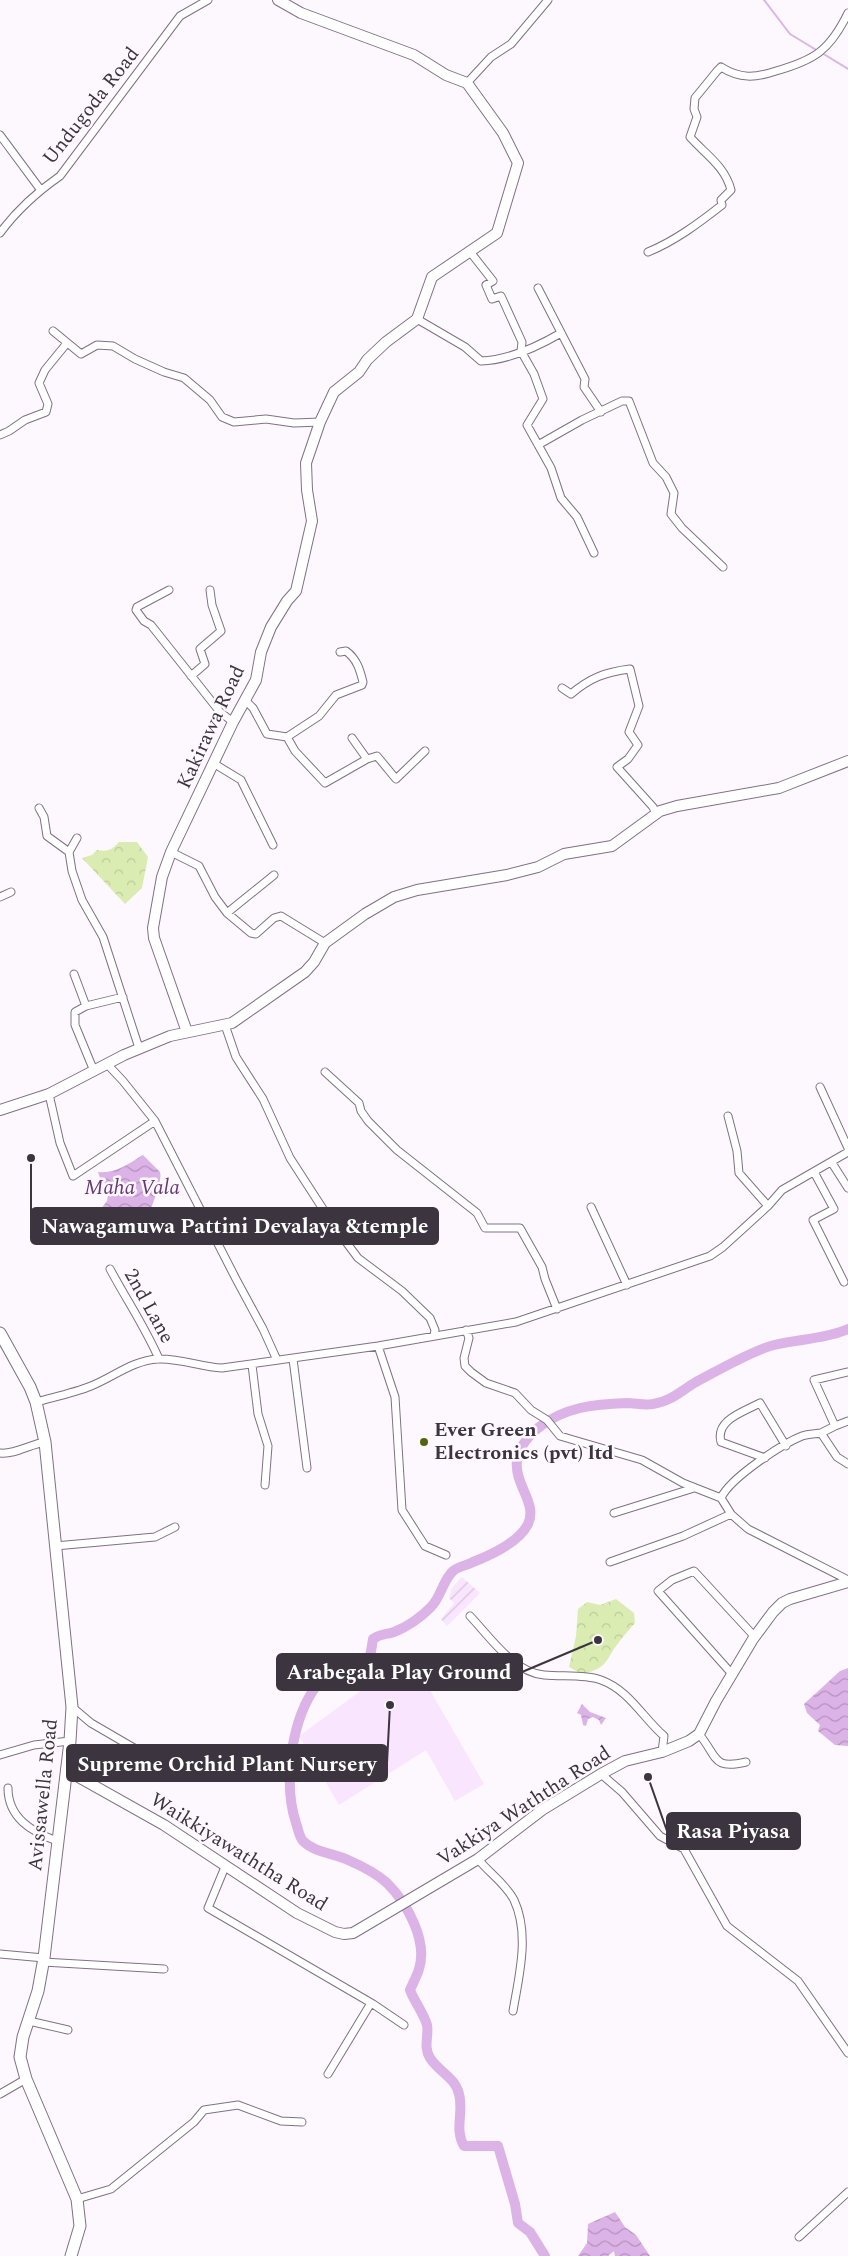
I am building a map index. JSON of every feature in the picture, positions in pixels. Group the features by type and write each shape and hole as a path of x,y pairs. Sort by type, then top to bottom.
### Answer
{"main road":[{"name":"Avissawella Road","path":"0,1333 36,1402 46,1442 72,1707 70,1740 44,1960 38,1991 23,2037 20,2057 26,2079 77,2199 80,2226 71,2256"}],"street":[{"name":"Undugoda Road","path":"0,233 12,216 40,189 60,176 180,16 208,0"},
{"path":"278,0 289,3 301,13 414,55 446,75 467,83 503,133 518,163 497,233 471,253 432,278 417,319 466,347 481,361 496,361 548,341 561,333"},
{"path":"467,83 491,57 511,44 548,0"},
{"path":"648,252 673,240 711,214 722,205 721,200 731,190 729,180 712,157 690,137 697,117 694,109 695,98 717,70 721,66 730,73 743,77 756,77 794,67 814,58 839,32 848,13"},
{"path":"0,135 40,189"},
{"path":"471,253 493,281 486,285 492,299 500,296 522,342 521,351 534,374 543,398 527,424 551,468 562,498 577,517 594,553"},
{"path":"538,288 585,379 584,387 601,412"},
{"name":"Kakirawa Road","path":"187,1032 157,947 153,928 162,877 170,852 232,722 246,701 256,680 261,652 271,627 287,601 296,591 312,521 307,490 306,463 320,422 334,392 359,372 367,360 386,342 417,319"},
{"path":"53,332 81,354 97,345 113,346 150,365 179,376 210,400 222,417 234,422 266,419 294,423 320,422"},
{"path":"0,435 25,420 46,412 48,404 39,383 44,370 67,343"},
{"path":"538,445 582,420 622,401 629,401 653,463 666,477 674,493 671,514 682,528 723,567"},
{"path":"168,590 137,607 136,610 144,621 151,625 220,712 232,722"},
{"path":"191,676 205,664 200,649 221,631 212,604 210,590"},
{"path":"246,701 253,708 267,734 287,738 319,716 336,695 362,685 359,666 349,653 346,651 340,652"},
{"path":"562,688 572,694 588,680 630,669 639,706 629,732 638,745 628,759 617,766 653,807 656,814"},
{"path":"287,738 295,751 325,783 367,759 377,756 396,779 425,751"},
{"path":"352,738 367,759"},
{"path":"0,1110 49,1094 140,1048 187,1032 225,1025 242,1017 305,972 314,962 325,943 365,914 394,897 417,890 507,875 538,867 564,854 612,846 656,814 678,806 779,788 848,761"},
{"path":"214,763 241,780 273,844"},
{"path":"40,808 44,817 47,836 69,852"},
{"path":"77,838 69,852 72,871 82,900 104,937 140,1048"},
{"path":"170,852 199,866 215,897 227,913 251,933 256,934 274,918 281,916 325,943"},
{"path":"227,913 274,874"},
{"path":"0,897 11,892"},
{"path":"74,974 86,1006"},
{"path":"94,1071 76,1025 75,1012 86,1006 123,996"},
{"path":"225,1025 236,1057 263,1099 290,1158 334,1226 358,1258 402,1291 430,1318 435,1330 434,1334"},
{"path":"107,1064 123,1080 155,1121 236,1280 263,1328 277,1360"},
{"path":"325,1072 359,1102 361,1112 368,1121 397,1150 477,1212 485,1228 520,1228 542,1267 557,1309"},
{"path":"36,1402 90,1387 143,1361 159,1359 204,1367 222,1368 252,1365 378,1346 434,1334 516,1322 710,1256 723,1247 791,1184 832,1163 848,1150 820,1087"},
{"path":"49,1094 60,1143 73,1176 155,1121"},
{"path":"728,1116 737,1151 739,1173 768,1206"},
{"path":"832,1163 848,1188"},
{"path":"814,1172 834,1209 813,1220 844,1282"},
{"path":"591,1206 627,1285"},
{"name":"2nd Lane","path":"110,1269 128,1304 145,1329 159,1359"},
{"path":"466,1330 469,1338 464,1358 465,1366 486,1383 515,1393 531,1410 549,1422 560,1436 642,1460 694,1488 722,1498"},
{"path":"378,1346 395,1398 402,1510 425,1546 446,1555"},
{"path":"293,1359 307,1468"},
{"path":"252,1365 258,1414 268,1446 265,1485"},
{"path":"835,1426 814,1380 848,1372"},
{"path":"765,1458 721,1442 718,1432 722,1424 760,1403 786,1446"},
{"path":"848,1420 822,1432 802,1436 765,1458 749,1468 725,1489 722,1498 724,1506 748,1529 848,1581"},
{"path":"822,1432 837,1457 848,1464"},
{"path":"0,1453 5,1454 31,1444 46,1442"},
{"path":"614,1513 694,1488"},
{"path":"610,1562 683,1536 731,1514"},
{"path":"55,1546 155,1538 175,1527"},
{"path":"732,1674 658,1591 672,1580 694,1571 755,1637"},
{"path":"746,1762 728,1766 720,1763 699,1734 732,1674 755,1637 782,1603 848,1581"},
{"path":"470,1616 517,1665 541,1675 602,1680 620,1692 634,1702 651,1725 664,1736 662,1752"},
{"path":"72,1707 91,1722 177,1773"},
{"name":"Vakkiya Waththa Road","path":"394,1909 478,1859 542,1810 601,1774 624,1761 662,1752 689,1741 699,1734"},
{"path":"0,1755 34,1745 70,1740"},
{"name":"Waikkiyawaththa Road","path":"66,1770 164,1825 297,1913 344,1934 353,1934 394,1909"},
{"path":"601,1774 622,1792 660,1836 684,1850 727,1926 798,1981 848,2053"},
{"path":"8,1788 8,1801 16,1815 26,1825 43,1836 57,1841"},
{"path":"478,1859 499,1880 514,1899 518,1912 522,1957 513,2011"},
{"path":"225,1867 208,1908 371,2003 404,2025"},
{"path":"0,1954 44,1960 164,1969"},
{"path":"328,2074 371,2003"},
{"path":"29,2021 68,2030"},
{"path":"0,2094 26,2079"},
{"path":"77,2199 111,2189 194,2122 204,2110 238,2105 281,2120 302,2122"},
{"path":"799,2237 848,2192"}],"shaded area":[{"path":"462,1577 480,1593 447,1626 441,1619 454,1603 449,1598 452,1588"},
{"path":"412,1659 484,1784 455,1801 426,1750 339,1805 299,1736 384,1674"}],"green space":[{"path":"119,842 137,842 148,857 142,888 125,904 82,858 92,855 97,850 109,850"},
{"path":"616,1599 634,1613 635,1623 602,1666 582,1674 569,1667 576,1636 578,1609 587,1602 600,1605"}],"water":[{"name":"Maha Vala","path":"143,1155 160,1172 160,1182 156,1196 146,1221 136,1213 135,1219 132,1217 124,1223 126,1230 114,1236 107,1232 97,1214 107,1201 109,1188 100,1178 98,1172 116,1170"},
{"path":"848,1668 848,1746 835,1745 818,1731 820,1725 807,1713 804,1704 840,1671"},
{"path":"582,1704 590,1712 606,1718 601,1725 599,1720 593,1717 588,1719 586,1726 583,1725 581,1715 577,1713"},
{"path":"615,2212 625,2227 636,2235 650,2256 615,2256 614,2251 608,2256 578,2256 587,2243 588,2224"}],"waterway":[{"path":"764,0 790,34 818,51"},
{"path":"822,53 848,69"},
{"path":"545,2256 530,2232 518,2223 515,2204 498,2146 464,2146 461,2140 459,2127 460,2101 457,2088 428,2054 427,2025 410,1990 418,1972 421,1947 414,1923 402,1901 387,1883 364,1867 313,1848 300,1837 292,1807 290,1771 292,1752 301,1715 317,1685 353,1683 360,1679 368,1666 373,1639 399,1630 423,1614 434,1603 453,1571 504,1547 524,1531 528,1524 530,1513 529,1503 517,1469 518,1457 524,1443 538,1428 558,1415 580,1408 603,1404 627,1403 647,1405 659,1403 756,1351 774,1345 812,1339 848,1329"}],"place":[{"name":"Nawagamuwa Pattini Devalaya &temple","path":"31,1158"},
{"name":"Ever Green Electronics (pvt) ltd","path":"424,1442"},
{"name":"Arabegala Play Ground","path":"598,1640"},
{"name":"Supreme Orchid Plant Nursery","path":"390,1705"},
{"name":"Rasa Piyasa","path":"648,1777"}]}
